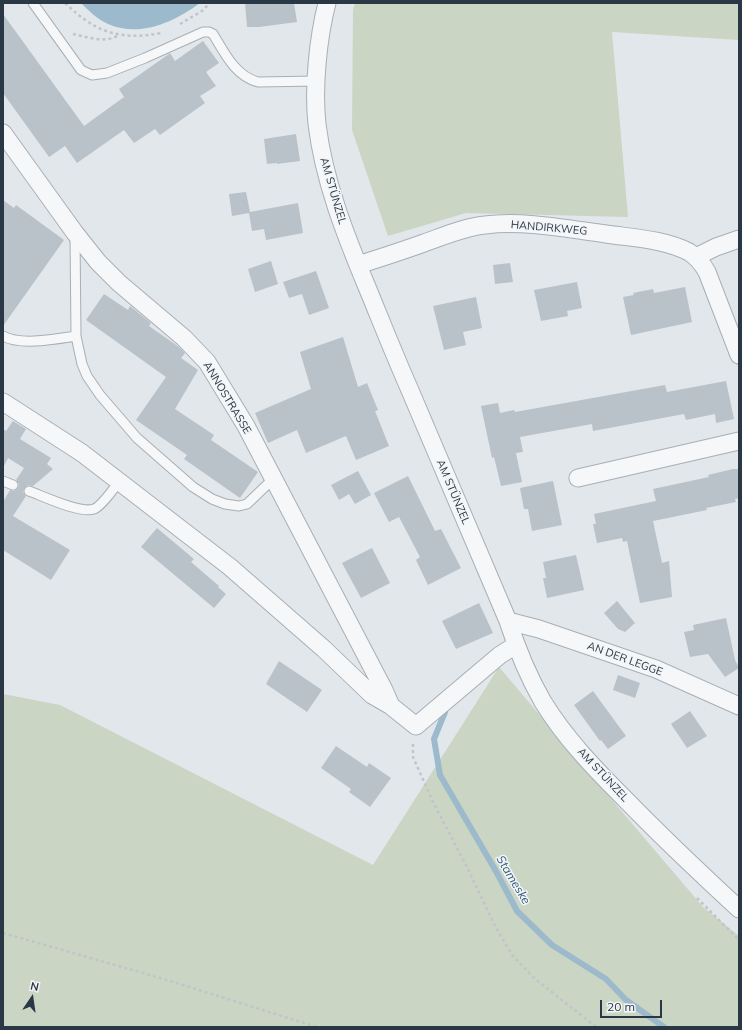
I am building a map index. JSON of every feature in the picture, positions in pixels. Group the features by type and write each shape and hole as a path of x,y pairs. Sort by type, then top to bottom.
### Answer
{"street":[{"name":"AM STÜNZEL","path":"327,3 320,36 317,81 317,122 325,169 338,215 533,684 554,719 591,764 663,838 739,909"},
{"name":"ANNOSTRASSE","path":"3,133 75,234 98,262 109,274 184,338 207,362 246,426 395,710"},
{"name":"HANDIRKWEG","path":"358,265 455,232 485,225 497,224 570,228 639,238 666,244 687,251 696,257"},
{"path":"739,239 716,247 696,257 707,272 739,355"},
{"path":"3,402 82,453 230,567 324,649 372,695 416,726 500,655 516,645"},
{"path":"578,478 739,441"},
{"name":"AN DER LEGGE","path":"508,621 539,629 656,669 739,706"}],"lane":[{"path":"32,3 81,70 92,76 107,73 203,32 209,32 213,34 230,61 241,73 251,80 258,82 317,81"},
{"path":"75,234 76,336 82,364 87,376 100,395 137,438 193,488 212,499 225,504 239,506 246,504 274,479"},
{"path":"3,336 14,340 24,341 76,336"},
{"path":"3,481 13,485"},
{"path":"29,491 75,508 87,510 95,509 99,506 119,482"}],"path":[{"path":"65,3 92,24 110,33 140,36 166,31"},
{"path":"177,26 202,11 210,3"},
{"path":"51,29 98,39 114,39 119,35"},
{"path":"416,726 412,742 413,757 433,802 467,867 496,928 512,954 534,978 596,1027"},
{"path":"3,933 150,975 317,1027"}],"green space":[{"path":"355,3 739,3 739,40 612,32 628,217 466,213 388,236 352,130 353,10"},
{"path":"499,667 703,907 739,936 739,1027 3,1027 3,694 60,705 373,865"}],"water":[{"path":"81,3 200,3 168,22 144,29 132,29 120,28 104,22 93,15"}],"building":[{"path":"245,3 294,3 297,22 247,27"},
{"path":"3,14 84,126 124,97 119,89 170,53 175,61 203,41 219,63 206,72 216,86 200,96 205,103 160,135 155,129 134,143 124,130 77,163 65,146 49,157 3,93"},
{"path":"296,134 300,161 267,164 264,139"},
{"path":"246,192 250,212 298,203 303,233 266,240 264,229 252,231 249,213 232,216 229,194"},
{"path":"3,200 14,208 16,205 64,240 3,326"},
{"path":"271,261 278,284 255,292 248,269"},
{"path":"510,263 513,282 495,284 493,265"},
{"path":"316,271 329,308 309,315 302,294 289,298 283,282"},
{"path":"577,282 582,308 567,311 568,316 541,321 534,290"},
{"path":"685,287 692,322 631,335 623,297 634,295 633,293 653,289 654,293"},
{"path":"104,294 128,310 130,306 151,323 149,326 179,347 185,353 181,358 198,370 175,409 214,435 211,440 258,472 240,498 184,459 187,455 136,420 166,377 86,320"},
{"path":"476,297 482,328 463,332 466,345 444,350 433,306"},
{"path":"343,337 358,387 367,383 378,410 375,411 389,446 356,460 346,436 306,453 297,430 268,443 255,413 311,389 300,352"},
{"path":"726,381 734,419 716,423 715,414 686,420 684,414 593,431 592,424 520,437 523,452 516,453 522,482 501,486 494,457 492,458 481,406 498,403 500,413 514,410 515,412 665,385 667,392"},
{"path":"13,421 26,429 20,439 51,458 47,464 53,469 33,486 28,485 25,487 23,492 26,496 13,516 70,550 51,580 3,550 3,502 10,490 14,491 18,488 19,484 16,480 24,468 8,458 3,468 3,429 6,431"},
{"path":"739,469 739,498 735,499 736,502 706,508 707,510 653,521 662,563 669,561 672,597 640,603 627,541 623,542 622,538 597,543 593,524 596,524 594,514 656,501 653,489 709,477 708,475"},
{"path":"358,471 371,495 355,504 349,494 339,500 331,485"},
{"path":"408,476 435,531 441,529 461,568 428,585 416,560 420,557 399,517 389,522 374,493"},
{"path":"553,481 562,525 532,531 528,509 524,509 520,488"},
{"path":"157,528 194,559 191,562 226,594 214,608 141,547"},
{"path":"372,548 390,583 361,598 342,563"},
{"path":"576,555 584,590 547,598 543,578 546,578 543,562"},
{"path":"617,601 635,623 625,632 618,629 604,613"},
{"path":"479,603 493,633 456,649 442,621"},
{"path":"726,618 735,660 739,668 725,677 708,654 690,657 684,632 694,630 693,625"},
{"path":"279,661 322,690 307,712 266,684"},
{"path":"618,675 640,683 635,698 613,690"},
{"path":"593,691 626,736 608,749 601,740 600,741 574,705"},
{"path":"690,711 707,736 687,748 671,724"},
{"path":"336,746 367,767 369,763 391,778 370,807 349,792 351,789 321,768"}],"waterway":[{"name":"Stameske","path":"445,712 434,739 440,775 497,873 517,911 552,945 606,979 626,1000 664,1027"}]}
